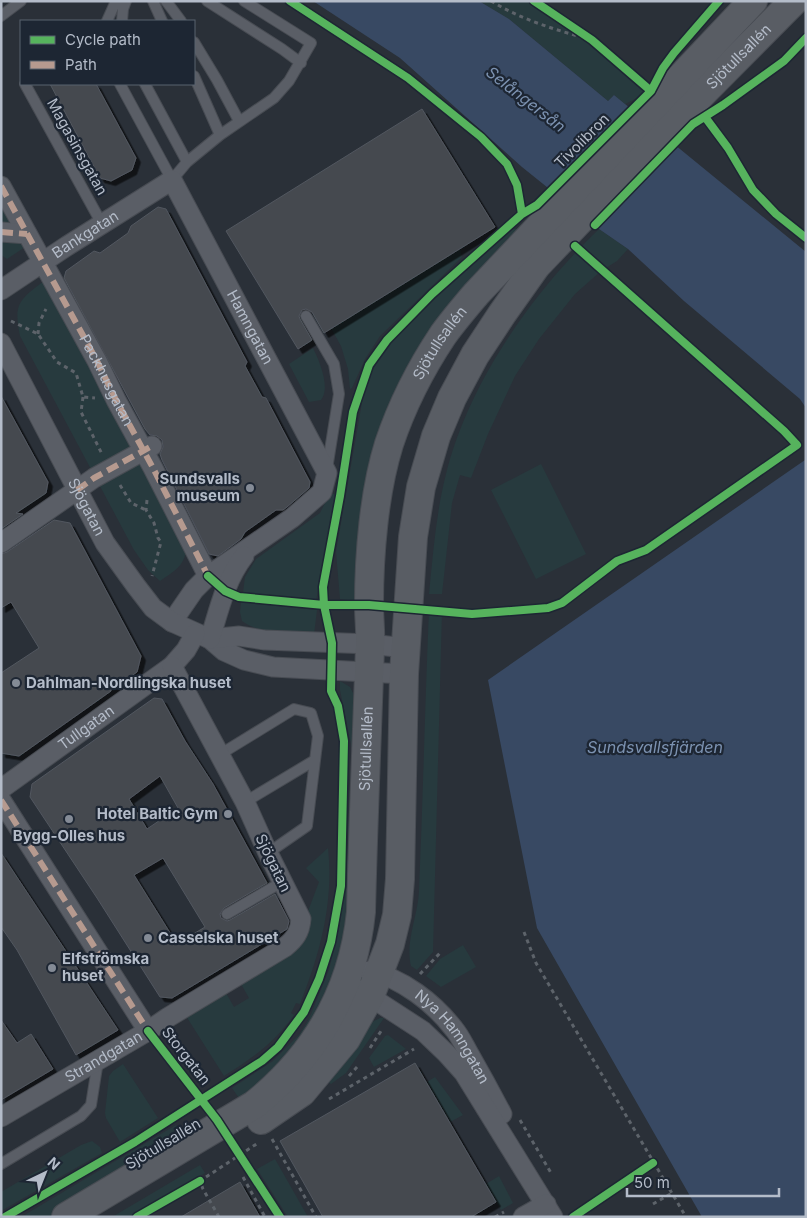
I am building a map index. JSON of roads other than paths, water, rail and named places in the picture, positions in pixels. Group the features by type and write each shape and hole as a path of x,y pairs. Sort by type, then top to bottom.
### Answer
{"main road":[{"name":"Sjötullsallén","path":"653,127 753,1"},
{"name":"Sjötullsallén","path":"653,127 794,1"},
{"path":"573,208 653,127"},
{"name":"Sjötullsallén","path":"66,1217 221,1126 254,1105 277,1087 310,1047 334,1007 349,975 359,938 372,540 378,492 389,445 404,406 425,365 444,334 476,294 573,208"},
{"name":"Sjötullsallén","path":"100,1217 238,1153 302,1092 346,1039 375,984 390,944 397,915 401,833 405,648 413,537 421,487 436,436 452,398 475,355 573,208"}],"street":[{"name":"Bankgatan","path":"1,290 172,180"},
{"name":"Hamngatan","path":"172,180 327,473"},
{"name":"Packhusgatan","path":"1,186 42,263 148,448 208,576"},
{"path":"1,232 27,234"},
{"name":"Sjögatan","path":"1,343 105,543 154,608 172,622 202,636 224,651 244,660 272,667 404,674"},
{"path":"1,543 94,478 148,448"},
{"path":"172,622 194,590 208,576 292,518 322,492 327,473"},
{"path":"172,666 202,636 234,569 249,549"},
{"path":"202,636 239,636 286,642 370,644 405,648"},
{"name":"Sjögatan","path":"172,666 245,802 301,919 301,928"},
{"name":"Tullgatan","path":"1,788 172,666"},
{"name":"Storgatan","path":"1,800 148,1031"},
{"name":"Strandgatan","path":"1,1117 148,1031 284,947 294,940 301,928"},
{"name":"Nya Hamngatan","path":"349,975 375,984 410,989 441,1014 455,1030 486,1084 506,1123 511,1149"},
{"name":"Nya Hamngatan","path":"375,984 464,1073 550,1210"},
{"path":"523,1217 550,1210"}],"lane":[{"path":"1,16 21,1"},
{"path":"107,20 116,1"},
{"path":"122,20 126,1"},
{"path":"153,1 162,20"},
{"path":"166,1 179,20"},
{"path":"207,1 275,44 301,63"},
{"path":"172,180 187,162 220,135 274,98 289,82 311,43 244,1"},
{"path":"195,44 239,122"},
{"path":"195,78 220,135"},
{"name":"Magasinsgatan","path":"26,85 102,224"},
{"name":"Hamngatan","path":"121,85 172,180"},
{"path":"146,85 187,162"},
{"path":"306,316 334,364 339,394 327,473"},
{"path":"219,755 294,709 311,713 318,736 307,826 268,853"},
{"path":"245,802 315,760"},
{"path":"227,914 282,882"},
{"path":"1,1164 81,1116 91,1105 98,1061"}],"water":[{"name":"Selångersån","path":"313,1 479,1 509,19 608,101 614,95 806,252 806,408 800,399 684,301 628,249 599,229 522,167 400,58"},
{"name":"Sundsvallsfjärden","path":"805,460 806,1217 702,1217 537,928 488,680"}],"place":[{"name":"Sundsvalls museum","path":"250,488"},
{"name":"Dahlman-Nordlingska huset","path":"16,683"},
{"name":"Hotel Baltic Gym","path":"228,814"},
{"name":"Bygg-Olles hus","path":"69,819"},
{"name":"Casselska huset","path":"148,938"},
{"name":"Elfströmska huset","path":"52,968"}]}
